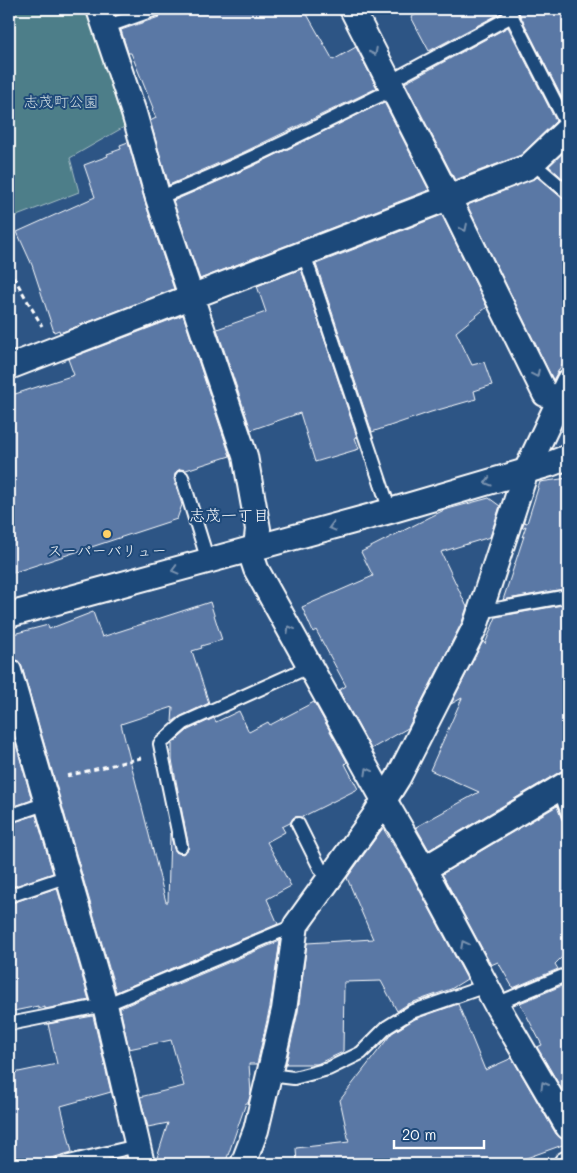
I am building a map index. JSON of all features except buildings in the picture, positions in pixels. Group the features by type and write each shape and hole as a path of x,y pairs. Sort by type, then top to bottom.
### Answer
{"street":[{"path":"352,9 546,394 564,391"},
{"path":"102,18 134,112 158,198 193,297 245,456 258,529 256,548 252,557 256,569 424,869 491,995 568,1127"},
{"path":"9,367 528,167 568,128"},
{"path":"243,1164 256,1130 284,1010 296,925 398,778 475,627 526,471 564,391"},
{"path":"9,615 390,511 568,457"},
{"path":"9,671 105,1005 139,1155"},
{"path":"424,869 564,785"}],"lane":[{"path":"102,18 156,9"},
{"path":"158,198 268,151 391,86 510,12 568,128"},
{"path":"533,163 568,193"},
{"path":"304,254 390,511"},
{"path":"182,477 208,560"},
{"path":"480,612 568,596"},
{"path":"181,846 160,744 184,723 311,666"},
{"path":"564,785 568,814"},
{"path":"9,816 44,793"},
{"path":"298,824 321,870 330,877"},
{"path":"9,896 68,876"},
{"path":"9,1024 105,1005 296,925"},
{"path":"269,1075 294,1078 328,1069 361,1053 387,1027 411,1012 491,995 568,974"},
{"path":"60,1164 139,1155"}],"path":[{"path":"9,269 55,349"},
{"path":"44,793 141,758 160,744"}],"green space":[{"name":"志茂町公園","path":"9,9 87,9 124,127 70,158 79,192 9,219"}],"place":[{"name":"スーパーバリュー","path":"107,534"}],"district":[{"name":"志茂一丁目","path":"229,515"}]}
